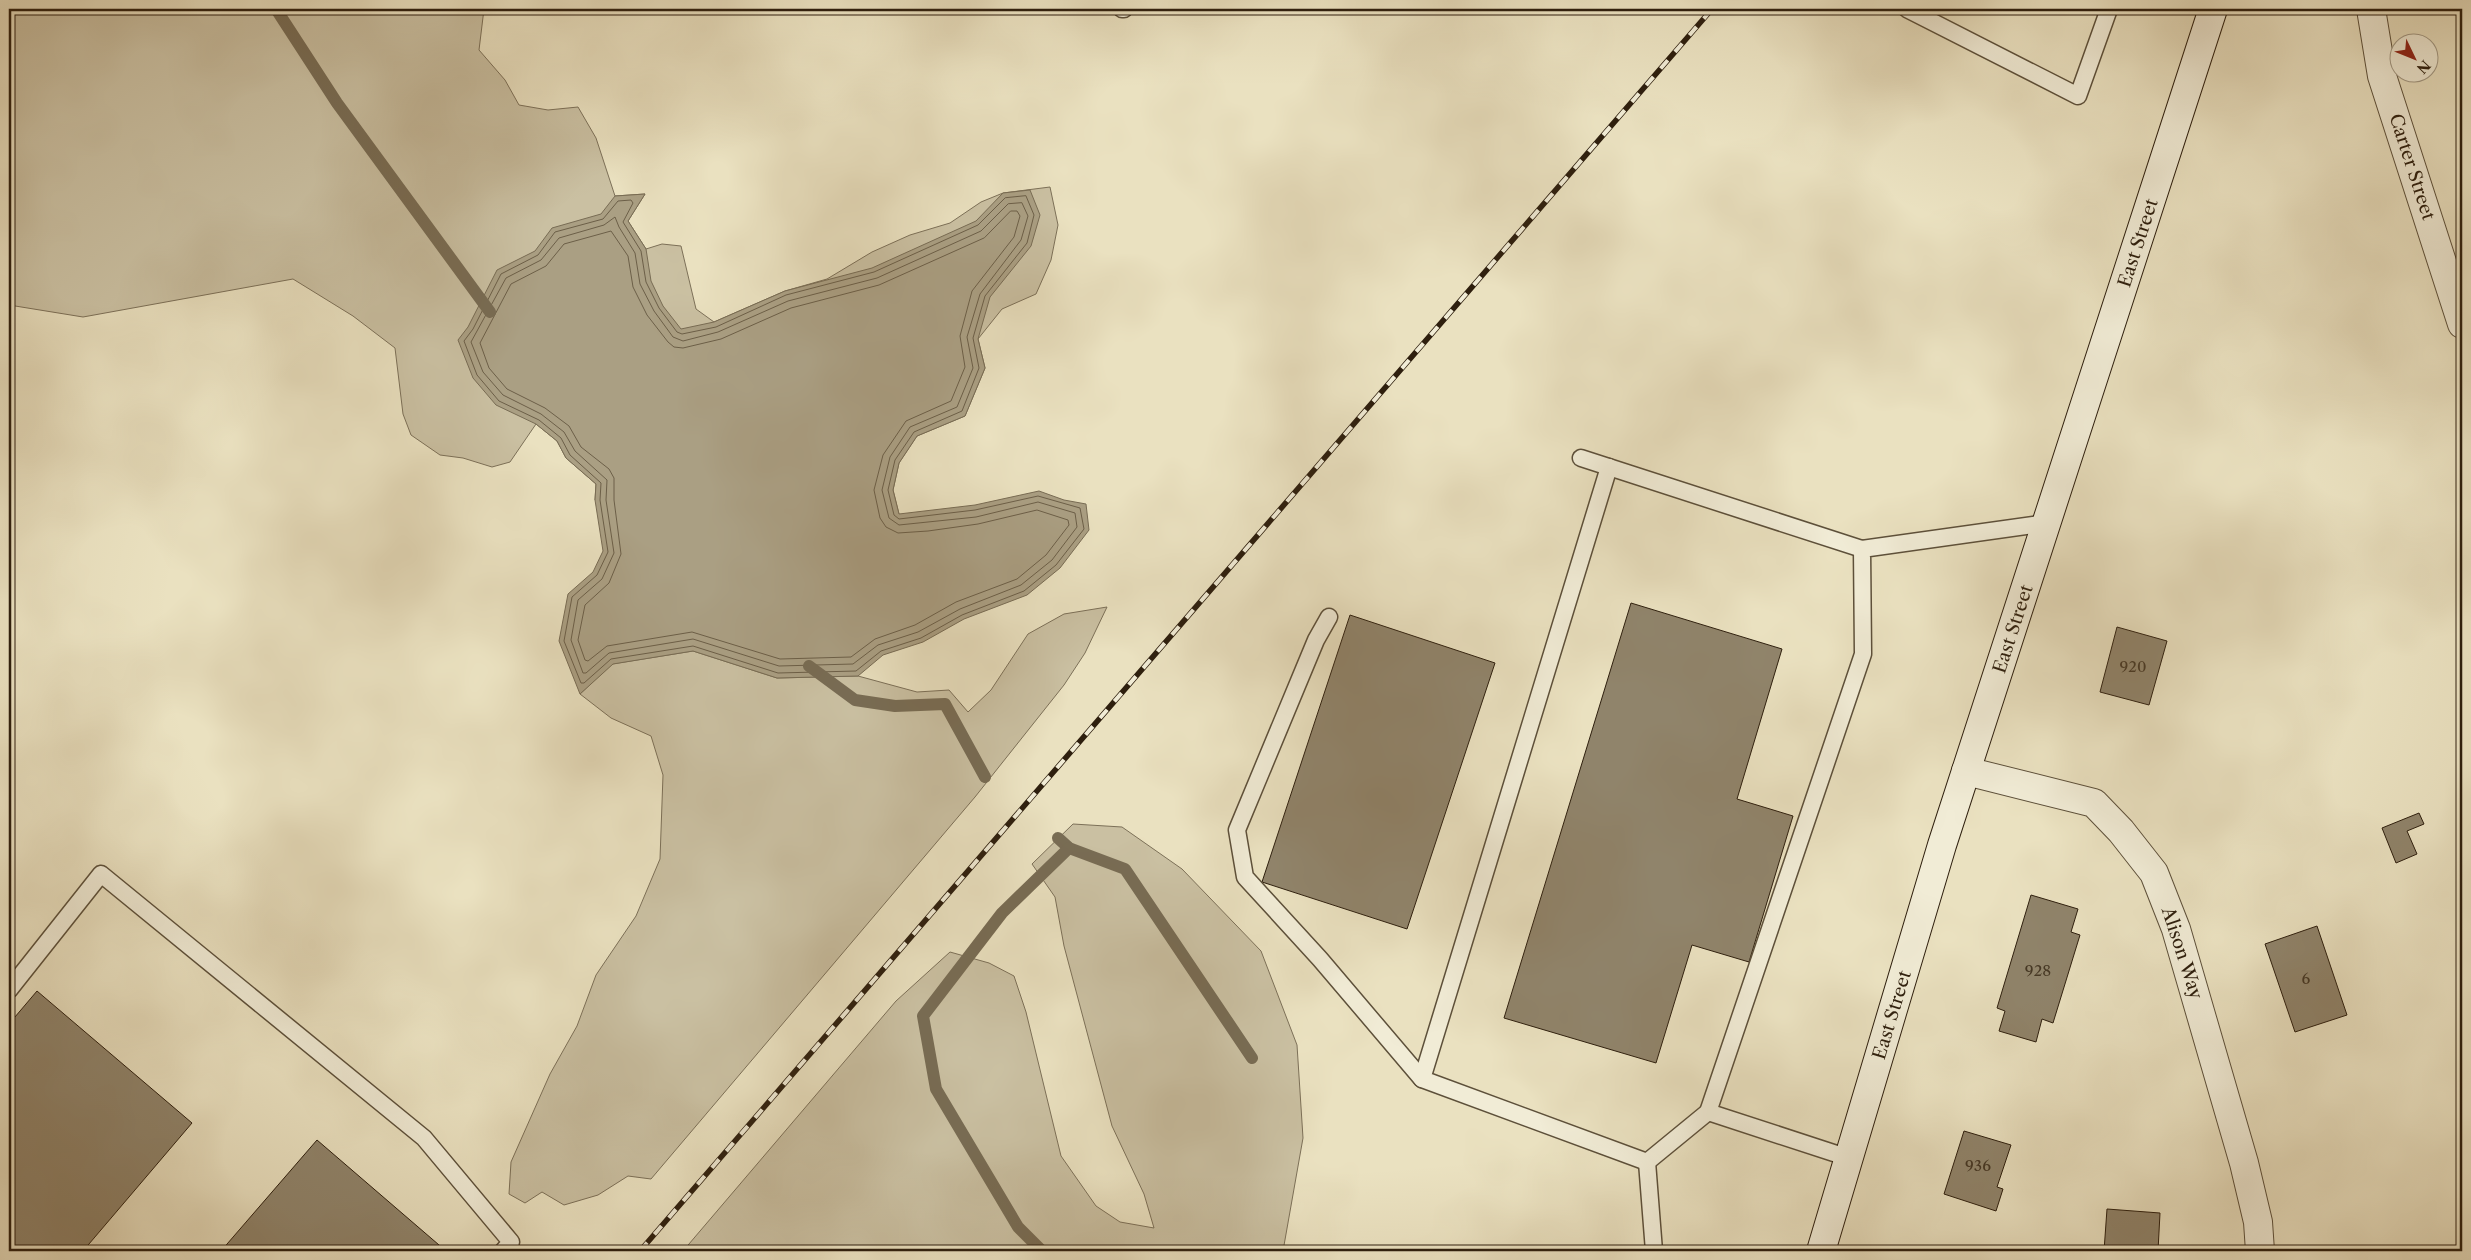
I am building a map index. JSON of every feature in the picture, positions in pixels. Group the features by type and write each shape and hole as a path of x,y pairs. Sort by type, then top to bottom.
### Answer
{"main road":[{"name":"East Street","path":"1821,1251 1966,772 2213,9"},
{"name":"Carter Street","path":"2371,9 2382,76 2462,324"},
{"name":"Alison Way","path":"1966,772 2094,803 2121,831 2154,873 2176,929 2244,1163 2258,1222 2260,1251"}],"lane":[{"path":"1907,9 2078,96 2109,9"},
{"path":"1580,458 1862,549 2047,524"},
{"path":"1422,1079 1609,468"},
{"path":"1647,1162 1708,1112 1863,654 1862,549"},
{"path":"1328,617 1316,640 1237,830 1245,877 1320,959 1422,1079 1647,1162"},
{"path":"9,990 101,874 424,1138 511,1242 503,1251"},
{"path":"1708,1112 1849,1158"},
{"path":"1647,1162 1654,1251"}],"shaded area":[{"path":"9,9 484,9 479,50 505,80 519,105 548,110 578,107 596,138 615,196 645,194 628,221 646,249 662,244 681,246 696,309 714,322 785,291 827,279 872,252 910,235 950,223 981,202 1003,193 1050,187 1058,225 1051,260 1036,294 1002,309 978,339 985,368 965,416 917,436 899,463 893,490 899,514 595,500 596,484 566,458 557,441 536,424 510,462 492,467 463,458 440,455 411,435 403,414 395,348 353,316 293,279 83,317 9,305"},
{"path":"1107,607 1085,653 1064,685 975,797 651,1179 628,1176 598,1195 564,1205 542,1192 525,1203 509,1194 511,1162 550,1074 577,1026 596,975 636,916 660,859 663,775 651,736 611,718 580,694 612,664 693,651 777,678 858,676 917,692 949,690 968,712 991,690 1028,634 1064,614"},
{"path":"1073,824 1122,827 1182,869 1261,951 1297,1045 1303,1138 1283,1251 683,1251 896,1001 950,952 989,963 1014,976 1026,1012 1061,1156 1096,1206 1120,1222 1154,1228 1144,1194 1112,1126 1064,946 1055,897 1032,864"}],"water":[{"path":"1030,190 1040,215 1031,246 990,297 978,339 985,368 965,416 917,436 899,463 893,490 899,514 975,505 1039,491 1064,500 1086,504 1089,530 1060,568 1027,595 964,619 923,642 883,655 858,676 777,678 693,651 613,664 580,694 559,641 568,594 593,572 603,551 595,500 596,484 566,458 557,441 536,424 496,405 473,378 458,340 468,327 497,270 535,251 552,228 601,214 615,196 645,194 628,221 646,249 651,281 663,306 681,329 714,322 785,291 872,268 976,221 1003,193"}],"building":[{"path":"1631,603 1782,649 1737,799 1793,816 1749,962 1692,945 1656,1063 1504,1018"},
{"path":"1350,615 1495,663 1407,929 1262,882"},
{"path":"2117,627 2167,641 2149,705 2100,692"},
{"path":"2419,813 2424,824 2407,831 2417,854 2396,863 2382,828"},
{"path":"2031,895 2078,909 2071,932 2080,935 2053,1023 2042,1019 2036,1042 1999,1031 2005,1011 1997,1008"},
{"path":"2317,926 2347,1015 2295,1032 2265,944"},
{"path":"37,991 192,1123 83,1251 9,1251 9,1024"},
{"path":"1964,1131 2011,1145 1997,1187 2003,1189 1996,1211 1944,1194"},
{"path":"317,1140 446,1251 221,1251"},
{"path":"2107,1209 2160,1213 2158,1251 2104,1251"}],"waterway":[{"path":"276,9 337,103 490,312"},
{"path":"809,666 855,700 895,706 945,704 985,777"},
{"path":"1058,838 1069,848 1125,869 1252,1058"},
{"path":"1042,1251 1018,1227 936,1089 923,1016 1002,913 1069,848"}],"railway":[{"path":"640,1251 1712,9"}]}
